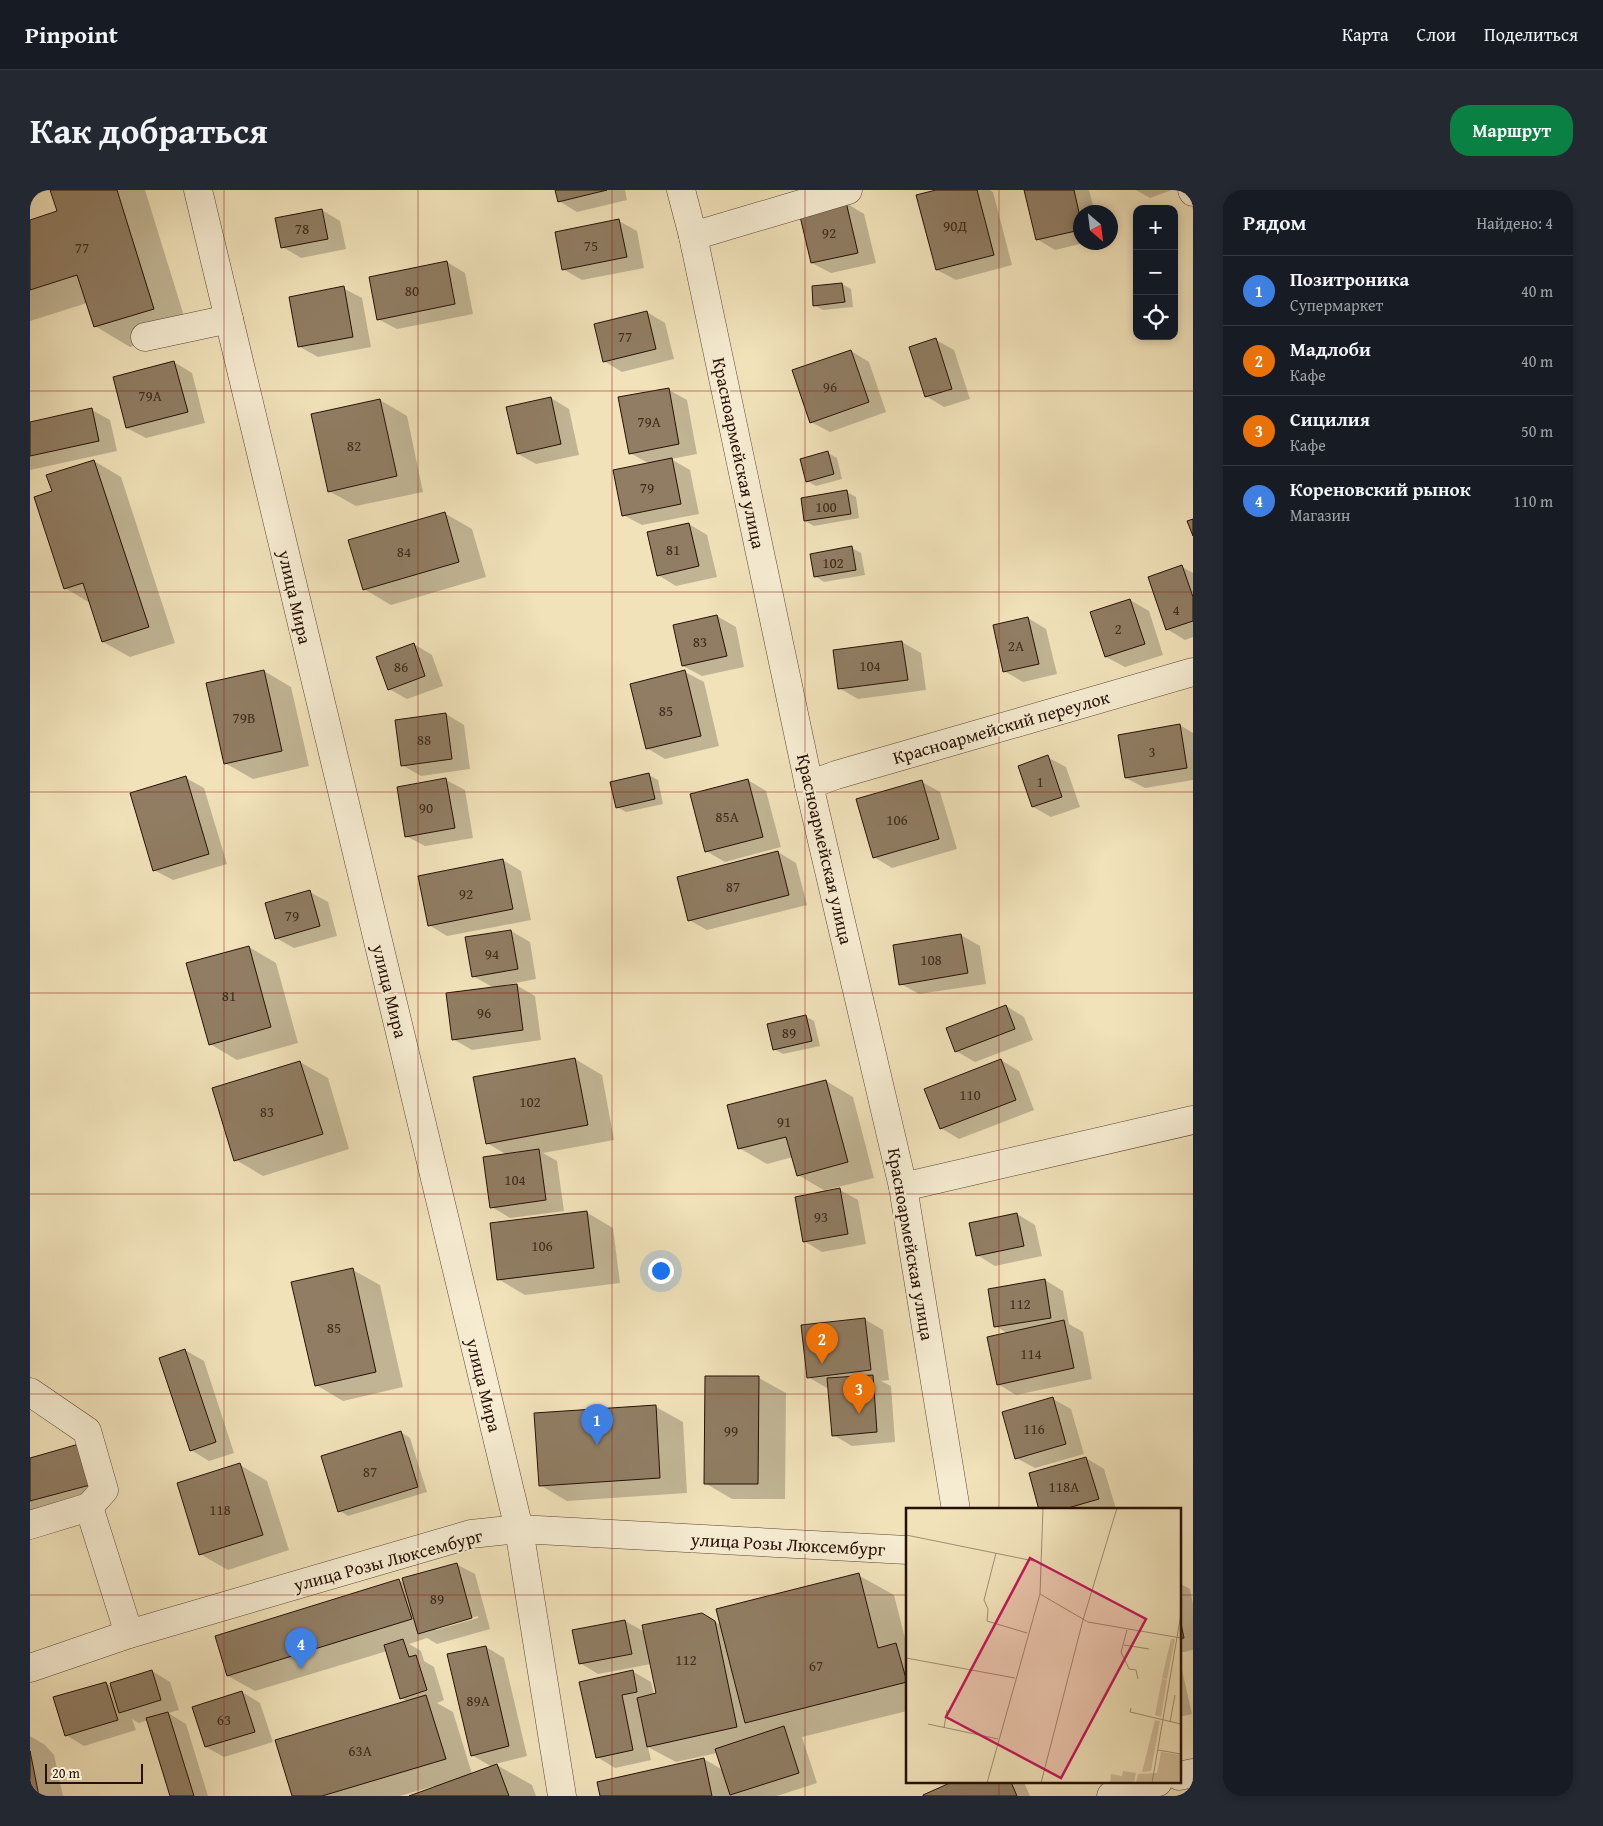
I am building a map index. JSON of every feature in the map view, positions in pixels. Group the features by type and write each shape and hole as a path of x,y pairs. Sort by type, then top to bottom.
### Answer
{"street":[{"name":"улица Мира","path":"198,190 519,1529 562,1796"},
{"name":"Красноармейская улица","path":"681,190 693,236 809,785 904,1187 956,1508"},
{"path":"693,236 848,190"},
{"path":"146,337 229,319"},
{"name":"Красноармейский переулок","path":"809,785 836,775 1193,672"},
{"path":"904,1187 1193,1120"},
{"path":"30,1392 87,1431 104,1490 89,1507 30,1525"},
{"path":"89,1507 129,1634"},
{"name":"улица Розы Люксембург","path":"30,1668 129,1634 471,1534 519,1529 906,1550"},
{"path":"1180,1776 1193,1772"},
{"path":"1094,1784 1101,1796"},
{"path":"1111,1796 1151,1784"}],"building":[{"path":"50,190 117,190 154,309 94,327 77,275 30,290 30,220 57,211"},
{"path":"555,190 607,190 558,202"},
{"path":"936,190 977,190 994,255 936,270 916,195"},
{"path":"1024,190 1074,190 1077,205 1073,205 1073,232 1036,240"},
{"path":"846,202 858,253 811,263 799,212"},
{"path":"322,209 328,239 281,248 275,218"},
{"path":"619,219 627,257 562,270 555,232"},
{"path":"447,261 455,304 377,320 369,277"},
{"path":"842,283 845,302 813,306 812,286"},
{"path":"344,286 353,337 298,347 289,297"},
{"path":"647,311 656,349 603,362 594,324"},
{"path":"936,338 952,389 925,397 909,347"},
{"path":"851,350 869,402 810,423 792,370"},
{"path":"174,361 188,412 126,428 113,377"},
{"path":"669,388 679,444 629,454 618,397"},
{"path":"551,397 561,444 517,454 506,407"},
{"path":"380,399 397,476 328,492 311,414"},
{"path":"92,408 99,441 30,456 30,422"},
{"path":"828,451 834,474 806,482 800,459"},
{"path":"672,458 681,504 622,516 613,470"},
{"path":"94,460 149,627 102,642 83,583 64,589 34,497 52,491 46,475"},
{"path":"847,490 851,514 804,521 801,498"},
{"path":"445,512 459,562 363,590 348,540"},
{"path":"1193,519 1193,536 1187,521"},
{"path":"689,523 699,566 657,576 647,532"},
{"path":"852,546 856,570 814,577 810,554"},
{"path":"1182,565 1193,597 1193,621 1166,630 1148,577"},
{"path":"1130,599 1145,644 1105,657 1090,612"},
{"path":"717,615 727,656 682,666 673,625"},
{"path":"1028,617 1039,664 1003,672 993,625"},
{"path":"902,641 908,680 838,689 833,650"},
{"path":"414,643 425,676 388,690 376,657"},
{"path":"264,670 282,751 224,764 206,683"},
{"path":"685,670 701,736 646,749 630,684"},
{"path":"446,713 452,759 401,766 395,720"},
{"path":"1180,724 1187,768 1125,778 1118,735"},
{"path":"1048,755 1062,797 1032,807 1018,766"},
{"path":"649,773 655,799 616,808 610,782"},
{"path":"186,776 209,854 153,871 130,793"},
{"path":"446,778 455,828 405,837 397,787"},
{"path":"748,779 763,837 705,852 690,794"},
{"path":"922,780 939,839 873,858 856,799"},
{"path":"778,851 789,895 688,921 677,877"},
{"path":"503,859 513,909 428,926 418,876"},
{"path":"310,890 320,926 275,939 265,903"},
{"path":"511,930 518,969 472,977 465,937"},
{"path":"961,934 968,973 899,985 893,945"},
{"path":"249,946 271,1027 209,1045 186,963"},
{"path":"517,984 523,1030 452,1040 446,993"},
{"path":"1006,1005 1015,1029 955,1052 946,1028"},
{"path":"806,1015 812,1041 773,1050 767,1024"},
{"path":"575,1058 588,1125 486,1144 473,1077"},
{"path":"1001,1059 1016,1100 940,1129 924,1089"},
{"path":"300,1061 323,1134 234,1161 212,1088"},
{"path":"826,1080 848,1162 797,1176 786,1137 738,1149 727,1105"},
{"path":"539,1149 546,1200 490,1208 483,1157"},
{"path":"840,1188 848,1234 803,1242 795,1197"},
{"path":"587,1211 594,1268 497,1280 490,1223"},
{"path":"1017,1213 1024,1246 976,1256 969,1223"},
{"path":"353,1268 376,1372 315,1386 291,1282"},
{"path":"1045,1279 1051,1318 994,1327 988,1289"},
{"path":"865,1318 871,1370 807,1378 801,1325"},
{"path":"1064,1320 1074,1368 997,1385 987,1337"},
{"path":"185,1349 216,1442 190,1451 159,1358"},
{"path":"873,1375 877,1432 832,1436 827,1378"},
{"path":"705,1376 759,1376 758,1484 704,1484"},
{"path":"1053,1397 1066,1444 1015,1459 1002,1412"},
{"path":"656,1405 660,1478 539,1486 534,1413"},
{"path":"401,1431 418,1487 338,1512 321,1456"},
{"path":"79,1444 90,1485 30,1501 30,1458"},
{"path":"1086,1457 1099,1499 1068,1508 1038,1508 1029,1473"},
{"path":"240,1463 263,1535 199,1555 177,1483"},
{"path":"457,1563 472,1618 418,1634 402,1578"},
{"path":"859,1573 878,1648 896,1643 906,1682 745,1723 716,1609"},
{"path":"399,1579 412,1619 227,1676 215,1636"},
{"path":"702,1613 715,1621 737,1727 647,1747 637,1698 656,1693 642,1625"},
{"path":"1180,1619 1184,1638 1180,1639"},
{"path":"625,1620 632,1654 579,1664 572,1630"},
{"path":"403,1639 409,1657 416,1655 427,1690 400,1699 384,1645"},
{"path":"486,1646 509,1746 471,1756 447,1654"},
{"path":"152,1670 161,1700 119,1713 110,1683"},
{"path":"633,1670 637,1692 622,1695 633,1750 596,1758 579,1682"},
{"path":"106,1682 118,1720 65,1736 53,1697"},
{"path":"242,1691 255,1732 205,1747 192,1707"},
{"path":"426,1695 446,1759 322,1796 292,1796 275,1740"},
{"path":"168,1712 194,1796 170,1796 146,1718"},
{"path":"784,1726 799,1773 730,1795 715,1749"},
{"path":"30,1751 39,1796 30,1796"},
{"path":"704,1758 712,1796 600,1796 597,1782"},
{"path":"497,1764 509,1796 409,1796"},
{"path":"948,1784 1012,1784 1017,1796 923,1796"}],"place":[{"name":"Мадлоби","path":"822,1364"},
{"name":"Сицилия","path":"859,1414"},
{"name":"Позитроника","path":"597,1445"},
{"name":"Кореновский рынок","path":"301,1669"}]}
